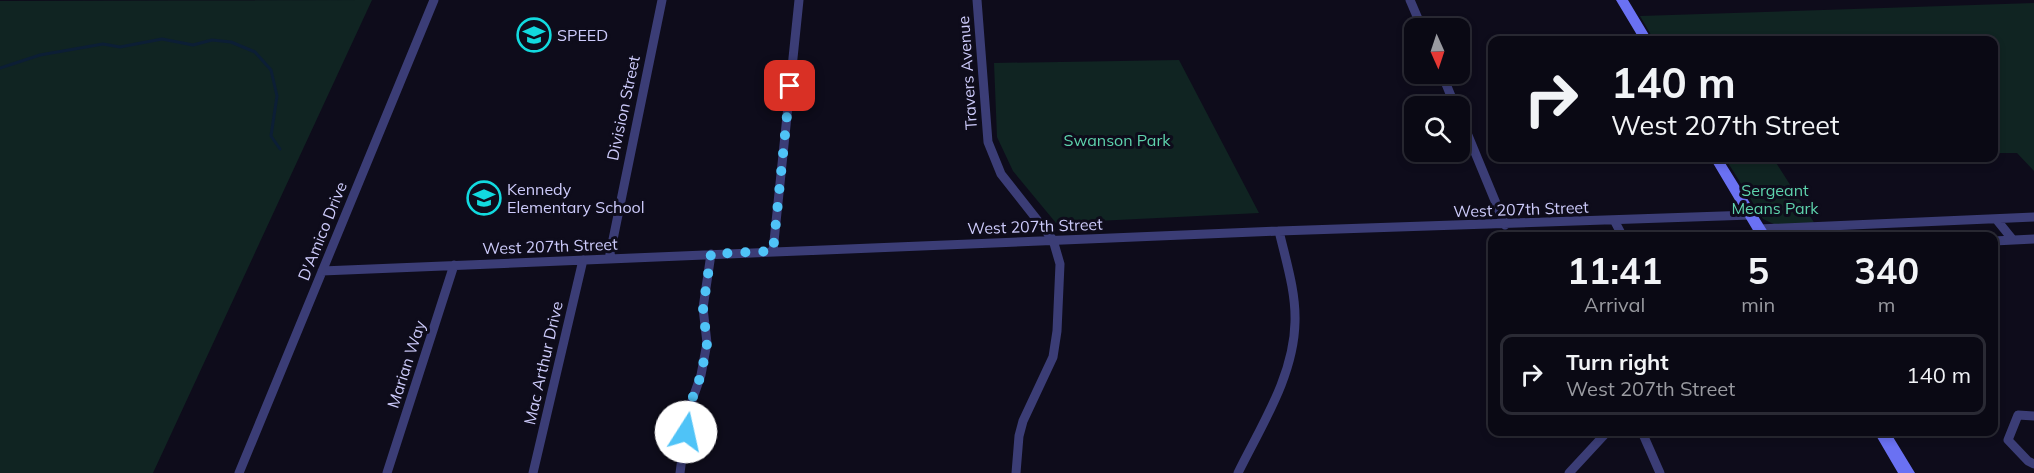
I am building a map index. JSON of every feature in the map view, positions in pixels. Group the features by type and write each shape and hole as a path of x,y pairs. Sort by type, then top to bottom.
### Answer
{"main road":[{"path":"1622,0 1644,36"},
{"path":"1718,162 1761,232"},
{"path":"1884,436 1907,473"}],"street":[{"name":"D'Amico Drive","path":"239,473 434,0"},
{"name":"Division Street","path":"609,258 662,0"},
{"path":"773,251 799,0"},
{"name":"Travers Avenue","path":"977,0 988,142 1001,174 1053,240 1060,264 1055,343 1047,373 1023,420 1019,436 1016,473"},
{"path":"1410,0 1418,18"},
{"path":"1470,140 1505,225"},
{"name":"West 207th Street","path":"322,272 773,251 1751,215"},
{"path":"1779,232 2034,217"},
{"path":"1996,219 2013,240"},
{"path":"1614,220 1620,232"},
{"path":"1238,473 1279,386 1291,353 1294,307 1279,231"},
{"path":"1998,241 2034,239"},
{"path":"680,473 688,412 701,375 707,344 703,308 711,254"},
{"name":"Mac Arthur Drive","path":"533,473 583,260"},
{"name":"Marian Way","path":"387,473 454,265"},
{"path":"2034,416 2018,415 2008,440 2028,461 2034,464"},
{"path":"1569,473 1603,436"},
{"path":"1644,436 1660,473"}],"green space":[{"path":"372,0 153,473 0,473 0,1"},
{"path":"2034,3 2034,171 2017,153 1998,153 1998,36 1652,36 1640,16"},
{"name":"Swanson Park","path":"1179,60 1259,213 1056,223 1013,171 997,137 994,63"},
{"name":"Sergeant Means Park","path":"1727,162 1776,162 1815,224 1778,226 1763,219"}],"waterway":[{"path":"0,68 40,55 103,44 120,47 162,39 193,45 212,40 231,42 255,52 271,70 277,96 271,136 280,149"}],"place":[{"name":"SPEED","path":"534,35"},
{"name":"Kennedy Elementary School","path":"484,198"}],"route":[{"path":"686,432 688,412 701,375 707,344 703,308 711,254 773,251 790,86"}]}
